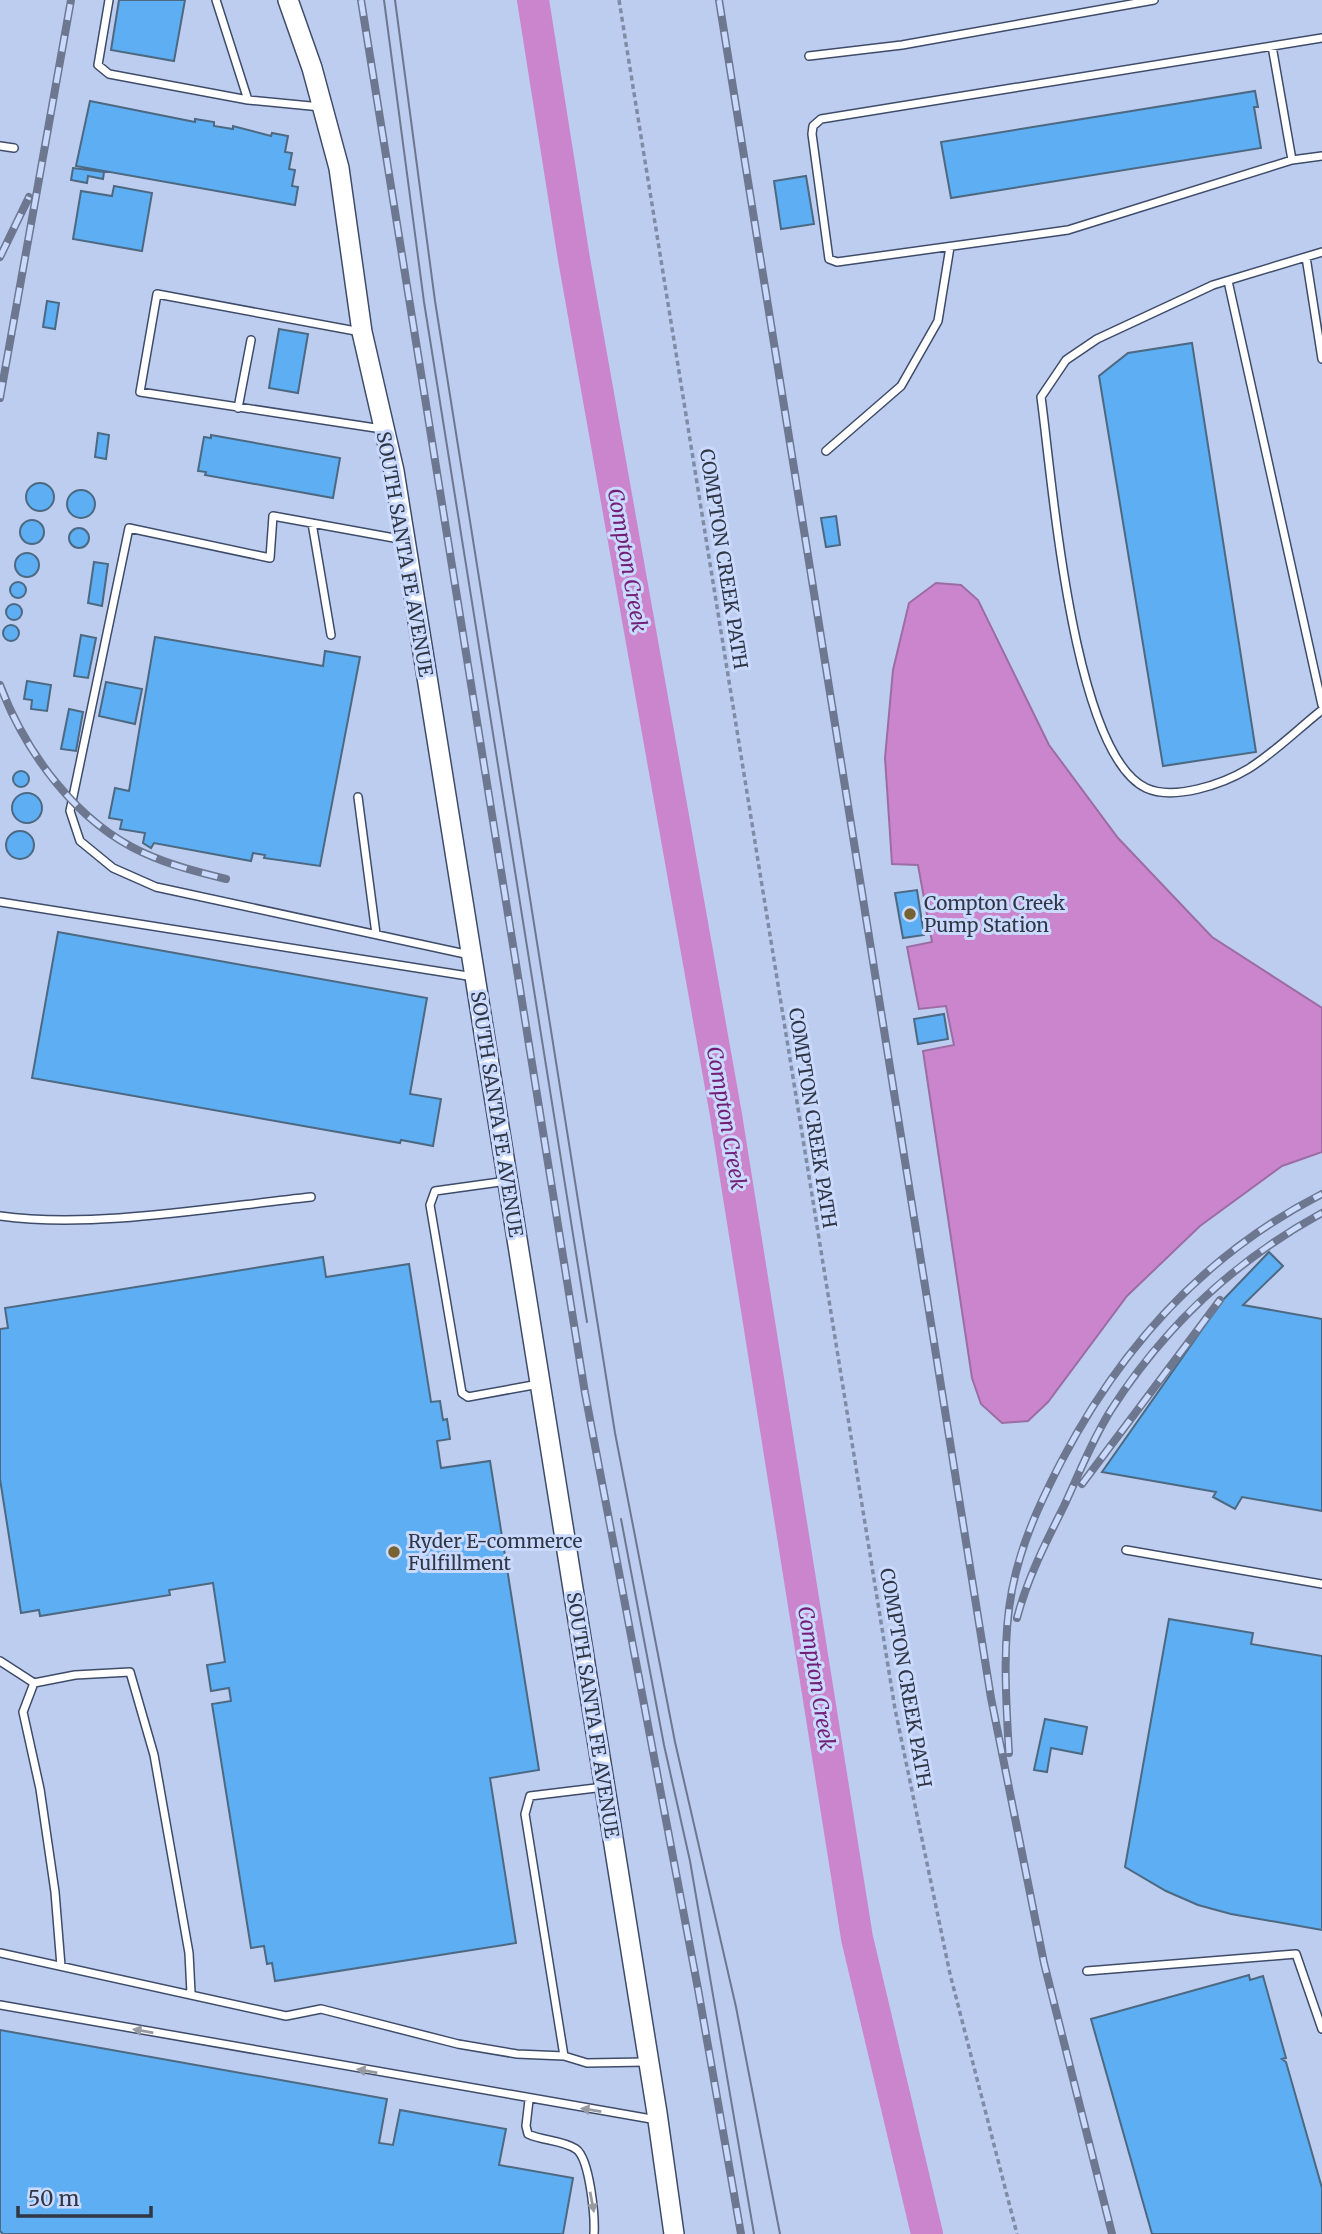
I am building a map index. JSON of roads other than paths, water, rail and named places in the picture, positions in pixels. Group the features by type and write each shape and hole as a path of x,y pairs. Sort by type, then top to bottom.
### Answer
{"main road":[{"name":"SOUTH SANTA FE AVENUE","path":"288,0 339,168 362,332 405,540 649,2062 674,2234"}],"lane":[{"path":"109,0 98,65 109,74 248,100 322,107"},
{"path":"216,0 248,100"},
{"path":"809,56 902,45 1154,0"},
{"path":"1322,38 821,119 813,125 812,134 832,261 1068,230 1292,160 1322,156"},
{"path":"1272,46 1292,160"},
{"path":"0,146 14,148"},
{"path":"826,451 901,386 938,321 950,247"},
{"path":"1228,281 1322,707 1247,769 1205,787 1172,792 1147,789 1124,771 1106,738 1075,645 1041,397 1066,360 1097,339 1228,281 1322,253"},
{"path":"1307,257 1322,359"},
{"path":"362,332 157,294 140,392 383,429"},
{"path":"238,408 251,341"},
{"path":"405,540 273,516 270,558 129,528 70,811 80,841 113,868 156,887 471,955"},
{"path":"312,523 331,635"},
{"path":"358,797 376,934"},
{"path":"0,902 475,977"},
{"path":"507,1181 435,1191 430,1205 462,1393 468,1397 540,1384"},
{"path":"0,1216 34,1221 140,1215 311,1197"},
{"path":"1126,1550 1322,1584"},
{"path":"0,1661 34,1683 75,1675 130,1672 154,1755 189,1953 191,1993"},
{"path":"34,1683 23,1712 40,1789 55,1892 61,1966"},
{"path":"564,2056 525,1814 526,1802 530,1796 604,1787"},
{"path":"0,1953 286,2016 321,2009 458,2043 517,2054 564,2056 587,2063 649,2062"},
{"path":"1087,1971 1296,1954 1322,2029"},
{"path":"0,2005 529,2100 658,2120"},
{"path":"529,2100 528,2134 570,2146 583,2158 595,2217 594,2234"}],"waterway":[{"name":"Compton Creek","path":"533,0 574,259 726,1115 857,1938 927,2234"}],"tram line":[{"path":"384,0 424,302 587,1322"},
{"path":"395,0 435,301 615,1433 675,1742 736,2007 780,2234"},
{"path":"621,1519 664,1745 690,1861 754,2234"}],"railway":[{"path":"0,398 71,0"},
{"path":"361,0 585,1393 698,1989 741,2234"},
{"path":"719,0 991,1698 1044,1963 1112,2234"},
{"path":"0,257 29,197"},
{"path":"0,685 39,760 56,783 97,824 144,853 184,868 226,879"},
{"path":"1009,1753 1006,1650 1012,1590 1032,1524 1061,1462 1111,1380 1139,1342 1170,1307 1204,1274 1241,1245 1322,1194"},
{"path":"1017,1618 1038,1561 1092,1445 1132,1379 1178,1323 1231,1274 1260,1252 1322,1213"},
{"path":"1082,1484 1220,1300"}],"place":[{"name":"Compton Creek Pump Station","path":"910,914"},
{"name":"Ryder E-commerce Fulfillment","path":"394,1552"}]}
